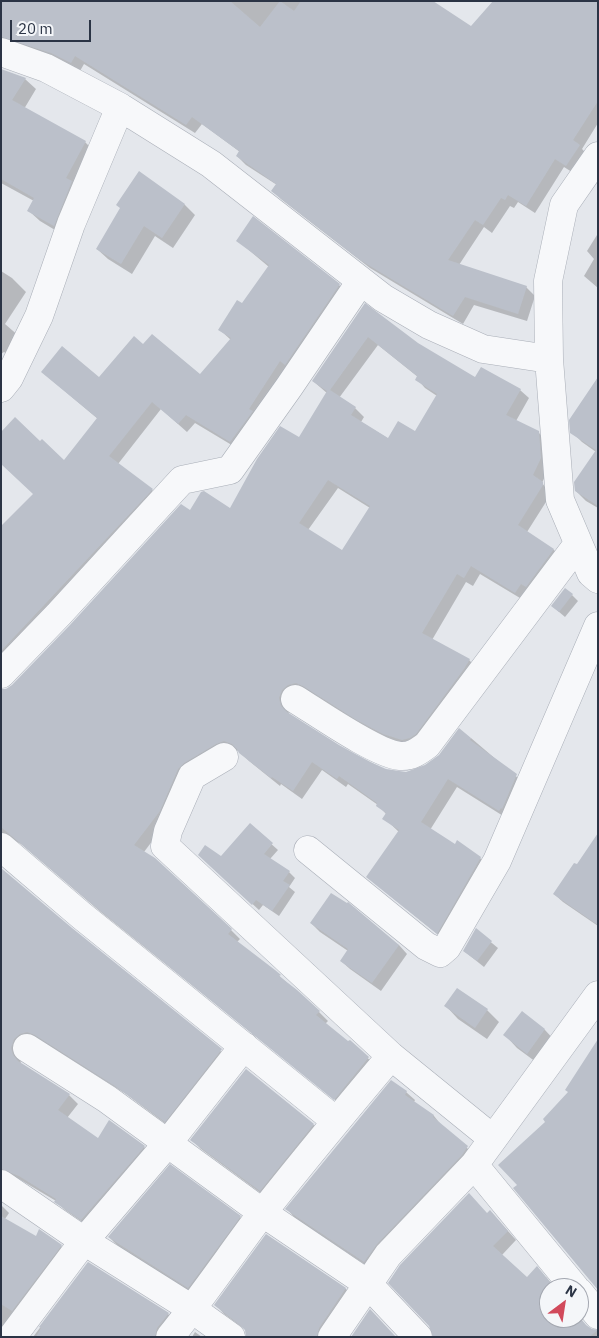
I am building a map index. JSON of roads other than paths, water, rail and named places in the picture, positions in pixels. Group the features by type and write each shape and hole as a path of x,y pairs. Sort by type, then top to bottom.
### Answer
{"street":[{"path":"1,52 46,68 120,107 212,164 383,298 429,325 483,349 549,359"},
{"path":"1,388 9,378 39,316 71,224 120,107"},
{"path":"598,156 564,205 548,281 549,359 560,500 591,573 598,580"},
{"path":"1,674 182,480 230,470 361,281"},
{"path":"295,699 390,755 402,757 416,754 427,744 578,544"},
{"path":"308,850 426,946 440,953 447,947 497,861 598,626"},
{"path":"224,757 192,776 168,830 165,846 391,1056 492,1138"},
{"path":"1,846 82,916 336,1121"},
{"path":"332,1337 388,1255 474,1165 598,995"},
{"path":"12,1337 84,1241 167,1144 244,1046"},
{"path":"27,1048 107,1099 263,1213 368,1284 418,1337"},
{"path":"170,1337 263,1213 336,1121 391,1056"},
{"path":"474,1165 567,1278"},
{"path":"1,1184 84,1241 192,1309 231,1337"},
{"path":"589,1304 598,1315"}]}
